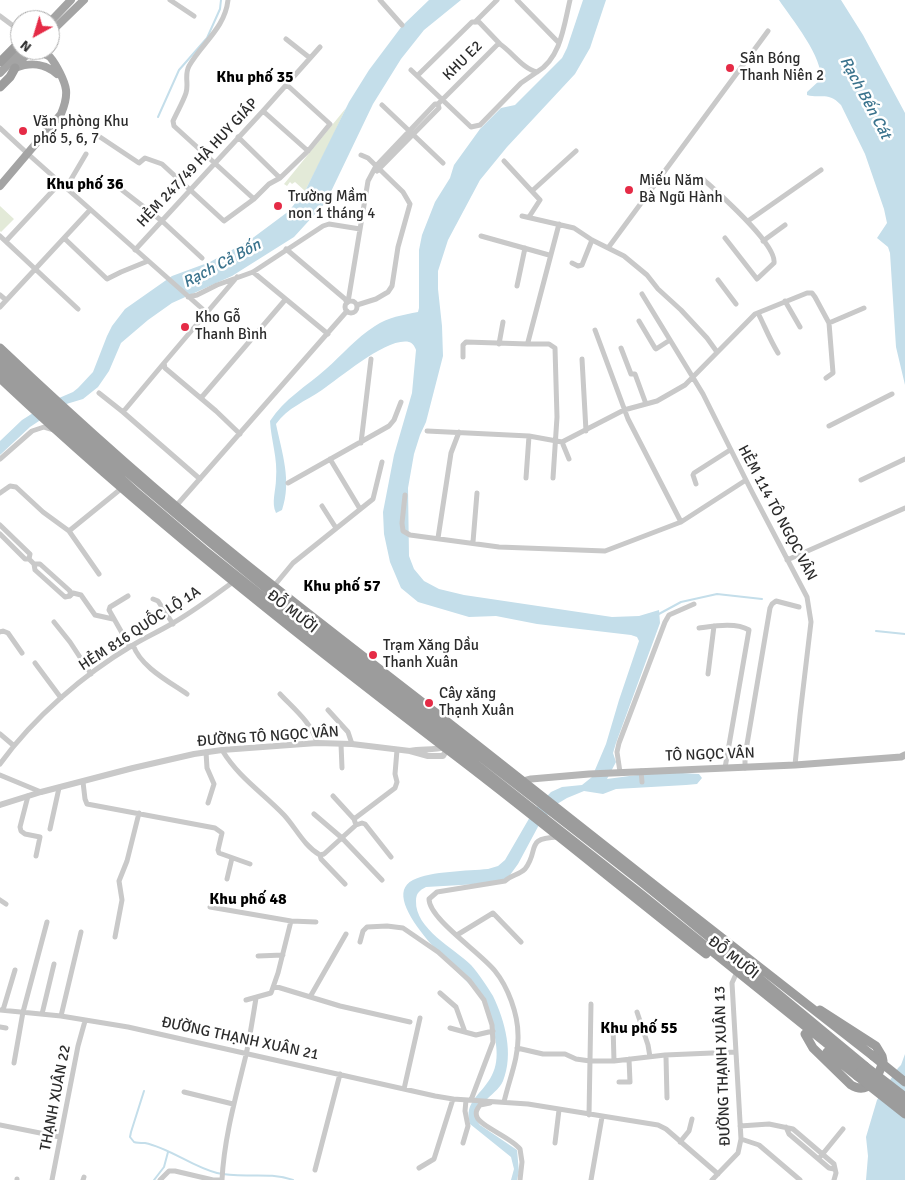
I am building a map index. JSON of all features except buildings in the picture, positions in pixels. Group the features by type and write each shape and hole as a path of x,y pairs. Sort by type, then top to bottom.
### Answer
{"highway":[{"path":"0,62 10,52"},
{"path":"0,80 14,73 15,68"},
{"path":"0,348 36,397"},
{"path":"0,357 36,397 56,415"},
{"path":"0,368 56,415"},
{"path":"0,378 36,397"},
{"name":"ĐỖ MƯỜI","path":"56,415 59,431 122,488 233,582 450,742 519,782 534,804"},
{"name":"ĐỖ MƯỜI","path":"56,415 274,586 466,756 534,804"},
{"name":"ĐỖ MƯỜI","path":"56,415 138,494 204,550 273,606 450,742"},
{"name":"ĐỖ MƯỜI","path":"174,508 450,742 456,756 534,804"},
{"path":"456,756 466,756"},
{"path":"534,804 550,816"},
{"path":"534,804 550,816"},
{"name":"ĐỖ MƯỜI","path":"550,816 558,837 905,1106"},
{"name":"ĐỖ MƯỜI","path":"550,816 670,902 811,1008 905,1082"},
{"name":"ĐỖ MƯỜI","path":"550,816 805,1034 861,1071"},
{"name":"ĐỖ MƯỜI","path":"704,929 861,1071 905,1114"},
{"path":"805,1034 813,1048 856,1088 864,1089 872,1084 881,1070 882,1056 876,1046 828,1014 811,1008"},
{"path":"861,1071 905,1097"}],"main road":[{"path":"60,12 71,0"},
{"path":"60,24 84,0"},
{"path":"0,80 15,60"},
{"path":"15,68 22,60"},
{"path":"0,186 61,114 66,102 66,90 52,60"},
{"path":"15,68 27,64 40,64 51,69 61,77"},
{"name":"TÔ NGỌC VÂN","path":"519,782 616,772 693,773 725,768 901,757 905,754"}],"street":[{"path":"170,0 194,16"},
{"path":"380,0 402,25"},
{"path":"418,76 497,0"},
{"path":"517,0 558,43"},
{"path":"411,70 441,102 465,123 471,127 480,125 521,83 543,68 552,58 570,0"},
{"path":"229,1 221,22 188,67 186,74 187,91 173,121 174,126 254,199"},
{"path":"475,22 479,22 500,44"},
{"path":"608,248 768,31"},
{"path":"286,39 310,58"},
{"name":"KHU E2","path":"378,168 497,45 500,44 530,70 537,72"},
{"name":"HẺM 247/49 HÀ HUY GIÁP","path":"135,250 263,112 320,47"},
{"path":"100,137 139,163 145,158 162,164 224,221 254,199 269,184 280,178 308,151 330,124 286,84"},
{"path":"382,105 443,163"},
{"path":"263,112 308,151"},
{"path":"0,128 207,313"},
{"path":"238,137 280,178"},
{"path":"532,191 576,151"},
{"path":"66,188 86,154"},
{"path":"347,311 354,312 357,305 376,299 388,292 392,286 398,247 410,204 403,192 368,158 361,156"},
{"path":"504,161 540,200 529,217"},
{"path":"174,508 347,311 345,308 348,302 366,190 373,174 378,168"},
{"path":"748,221 820,170"},
{"path":"703,179 748,221 763,241 774,259 774,263 757,279 725,238"},
{"path":"6,241 60,183"},
{"path":"122,190 162,221 202,258"},
{"path":"0,307 90,210"},
{"path":"522,216 574,228 592,240 624,256 647,276 707,338 717,352"},
{"path":"186,295 197,295 236,277 252,272 323,226 329,224 360,229"},
{"path":"528,344 559,224"},
{"path":"763,241 785,225"},
{"path":"0,236 78,309"},
{"path":"481,236 550,255"},
{"path":"64,238 107,279 148,261"},
{"path":"572,264 582,265 592,240"},
{"path":"517,286 524,248"},
{"path":"286,249 348,302 355,302 357,305"},
{"path":"252,272 328,334"},
{"path":"123,412 236,277"},
{"path":"718,280 736,304"},
{"path":"427,431 529,436 559,442 586,431 624,410 657,401 664,397 685,384 758,313 807,292 816,296 829,323 833,373 826,378"},
{"name":"HẺM 114 TÔ NGỌC VÂN","path":"642,294 703,394 730,450 808,598 811,622 795,765"},
{"path":"0,295 6,300"},
{"path":"201,398 285,300"},
{"path":"785,301 800,327"},
{"path":"829,323 864,308"},
{"path":"758,313 768,338 778,353"},
{"path":"639,321 656,349 670,340"},
{"path":"499,344 503,322"},
{"path":"595,330 624,410 681,522"},
{"path":"463,357 464,343 549,344 555,348 559,442 553,478"},
{"path":"621,348 631,374 635,374 646,404"},
{"path":"360,443 371,359"},
{"path":"582,359 586,431"},
{"path":"164,363 165,368 240,434"},
{"path":"99,393 200,479"},
{"path":"829,426 892,394"},
{"path":"288,483 389,426 394,420 401,402"},
{"path":"0,460 37,429 44,427 59,431"},
{"path":"438,538 451,453 459,432"},
{"path":"526,478 529,436"},
{"path":"559,442 569,459"},
{"path":"696,484 694,473 730,450"},
{"path":"330,459 360,509"},
{"path":"861,480 905,459"},
{"path":"274,586 293,563 370,502 376,495 382,462"},
{"path":"405,495 403,531 410,534 499,547 605,551 681,522 746,480"},
{"path":"0,493 10,486 16,487 43,512 70,531 99,574"},
{"path":"70,531 122,488"},
{"path":"474,542 477,493"},
{"path":"322,506 336,528"},
{"path":"787,560 905,508"},
{"path":"0,525 30,554 35,570 65,597 73,593 81,595 97,617 113,619"},
{"path":"0,534 25,558 30,559"},
{"name":"HẺM 816 QUỐC LỘ 1A","path":"0,764 13,745 61,698 91,674 132,646 173,624 233,582"},
{"path":"128,596 110,607 109,610 113,619 132,646 153,670 187,694"},
{"path":"153,599 158,601 173,624"},
{"path":"745,768 746,748 770,608 776,601 799,607"},
{"path":"616,772 619,743 665,622 669,615 694,604"},
{"path":"54,622 91,674"},
{"path":"708,674 714,626"},
{"path":"699,628 714,626 744,627 749,630 725,768"},
{"path":"0,632 8,633 22,653"},
{"path":"35,663 61,698"},
{"path":"280,694 308,725 315,735 318,744"},
{"path":"328,710 348,732 352,744"},
{"path":"0,734 13,745"},
{"name":"ĐƯỜNG TÔ NGỌC VÂN","path":"0,805 41,792 133,768 206,752 318,744 352,744 410,752 414,750 433,750 450,742"},
{"path":"341,744 342,768"},
{"path":"222,750 238,773 284,815 304,841 320,855 321,859 345,884"},
{"path":"354,819 395,788 397,782 395,774 397,750"},
{"path":"206,752 207,768 214,784 208,803"},
{"path":"641,772 642,782"},
{"path":"0,776 41,792"},
{"path":"83,782 87,804 138,812 220,830 222,833 219,853 250,864"},
{"path":"50,829 59,788"},
{"path":"28,796 21,831 25,834 40,837 36,856"},
{"path":"333,796 354,819 356,825"},
{"path":"115,937 122,900 119,881 127,861 138,812"},
{"path":"314,814 342,838 382,880"},
{"path":"320,855 356,825 362,823 365,824 391,858"},
{"path":"504,1102 517,1048 518,1025 505,988 495,972 442,922 429,904 429,899 437,892 504,881 508,877 520,873 526,867 534,845 538,840 558,837"},
{"path":"227,879 232,858"},
{"path":"0,900 6,904"},
{"path":"210,907 291,921 316,922"},
{"path":"456,935 493,913 521,942"},
{"path":"246,1000 271,993 291,921"},
{"path":"14,1064 23,1012 47,922"},
{"path":"360,942 363,931 367,927 387,926 403,928 438,952 469,980 484,1000 493,1031 493,1042 465,1111 468,1126 463,1143"},
{"path":"61,1016 81,932"},
{"path":"310,996 346,934"},
{"path":"258,956 283,955"},
{"path":"42,1014 54,964"},
{"path":"2,1010 15,970"},
{"name":"ĐƯỜNG THẠNH XUÂN 13","path":"716,1178 738,1153 741,1138 732,983 736,974"},
{"path":"274,986 340,1006 410,1022"},
{"path":"440,993 456,1007 465,1032"},
{"path":"160,1180 169,1172 175,1171 213,1180 222,1179 233,1104 246,1053 256,998"},
{"path":"590,1115 591,1004"},
{"name":"ĐƯỜNG THẠNH XUÂN 21","path":"2,1010 61,1016 128,1028 453,1099 495,1101"},
{"path":"637,1012 650,1057"},
{"path":"404,1089 420,1018"},
{"name":"THẠNH XUÂN 22","path":"52,1180 78,1046 85,1021"},
{"path":"605,1023 613,1025 614,1061"},
{"path":"0,1027 6,1028"},
{"path":"450,1028 479,1035 493,1031"},
{"path":"517,1048 543,1054 565,1054 576,1059 590,1061 736,1052"},
{"path":"664,1055 666,1057 667,1098"},
{"path":"619,1082 630,1082 629,1059"},
{"path":"315,1170 340,1074"},
{"path":"184,1092 233,1104"},
{"path":"419,1168 434,1159 453,1099"},
{"path":"520,1180 522,1151 477,1118 476,1112 480,1105 495,1101 504,1102 658,1125 666,1129 716,1178"},
{"path":"555,1143 559,1110"},
{"path":"591,1180 602,1117"},
{"path":"680,1142 689,1131 692,1119"},
{"path":"740,1126 769,1124 793,1129 820,1156 834,1164 836,1173 834,1180"},
{"path":"0,1125 60,1137"},
{"path":"820,1156 843,1129"},
{"path":"741,1138 759,1145 800,1180"}],"green space":[{"path":"346,108 305,191 295,182 292,184 290,182 287,186 284,184"},
{"path":"0,206 14,219 1,232 0,231"}],"water":[{"name":"Rạch Cả Bốn","path":"429,0 461,0 424,30 401,59 373,104 326,202 294,237 232,276 172,303 148,320 121,343 109,371 98,387 83,399 63,405 30,427 0,455 0,441 22,420 52,401 73,392 93,372 112,326 125,309 172,276 210,262 250,240 289,211 306,189 349,102 369,70 402,26"},
{"path":"583,0 606,0 590,48 575,74 507,147 480,180 448,240 438,271 443,356 426,422 414,454 408,488 409,556 414,569 424,581 439,589 464,595 612,617 639,616 659,610 660,623 616,743 613,753 616,762 607,779 652,773 699,774 702,778 697,784 616,789 603,794 584,791 567,798 557,804 540,823 518,864 505,880 496,883 426,887 420,891 416,898 417,911 428,929 471,965 493,996 501,1016 508,1049 506,1071 500,1086 479,1108 476,1113 476,1119 480,1125 517,1150 519,1172 517,1180 511,1180 514,1169 511,1157 470,1124 469,1109 488,1082 496,1062 495,1040 488,1008 483,998 444,958 414,922 405,904 404,890 413,880 421,877 439,873 488,869 498,866 505,860 534,810 551,792 562,787 582,785 592,777 606,744 639,641 637,637 631,635 537,624 496,616 469,617 418,602 401,588 390,562 384,534 383,512 394,455 412,393 416,350 414,345 409,342 400,342 377,352 280,418 276,424 285,467 286,488 282,510 276,513 274,501 276,464 270,421 289,399 368,331 390,318 418,312 419,250 422,235 435,202 450,178 454,165 480,129 501,108 515,105 562,58"},
{"name":"Rạch Bến Cát","path":"779,0 841,0 863,35 905,113 905,385 896,347 890,253 888,247 877,238 887,223 884,209 865,154 841,105 832,98 807,95 807,92 820,80 820,71 806,39"},
{"path":"905,1054 905,1180 866,1180 868,1156 866,1137 877,1100 901,1065"}],"waterway":[{"path":"158,117 179,70 207,38 220,9 221,0"},
{"path":"657,615 681,602 717,594 762,599"},
{"path":"876,631 905,634"},
{"path":"144,1091 130,1137 134,1142 154,1145 217,1173 226,1175 265,1175 293,1180"},
{"path":"154,1180 164,1167 168,1152"}],"place":[{"name":"Sân Bóng Thanh Niên 2","path":"730,68"},
{"name":"Văn phòng Khu phố 5, 6, 7","path":"23,131"},
{"name":"Miếu Năm Bà Ngũ Hành","path":"629,190"},
{"name":"Trường Mầm non 1 tháng 4","path":"278,206"},
{"name":"Kho Gỗ Thanh Bình","path":"185,327"},
{"name":"Trạm Xăng Dầu Thanh Xuân","path":"373,655"},
{"name":"Cây xăng Thạnh Xuân","path":"429,703"}],"district":[{"name":"Khu phố 35","path":"255,78"},
{"name":"Khu phố 36","path":"85,185"},
{"name":"Khu phố 57","path":"342,587"},
{"name":"Khu phố 48","path":"248,900"},
{"name":"Khu phố 55","path":"639,1029"}]}
